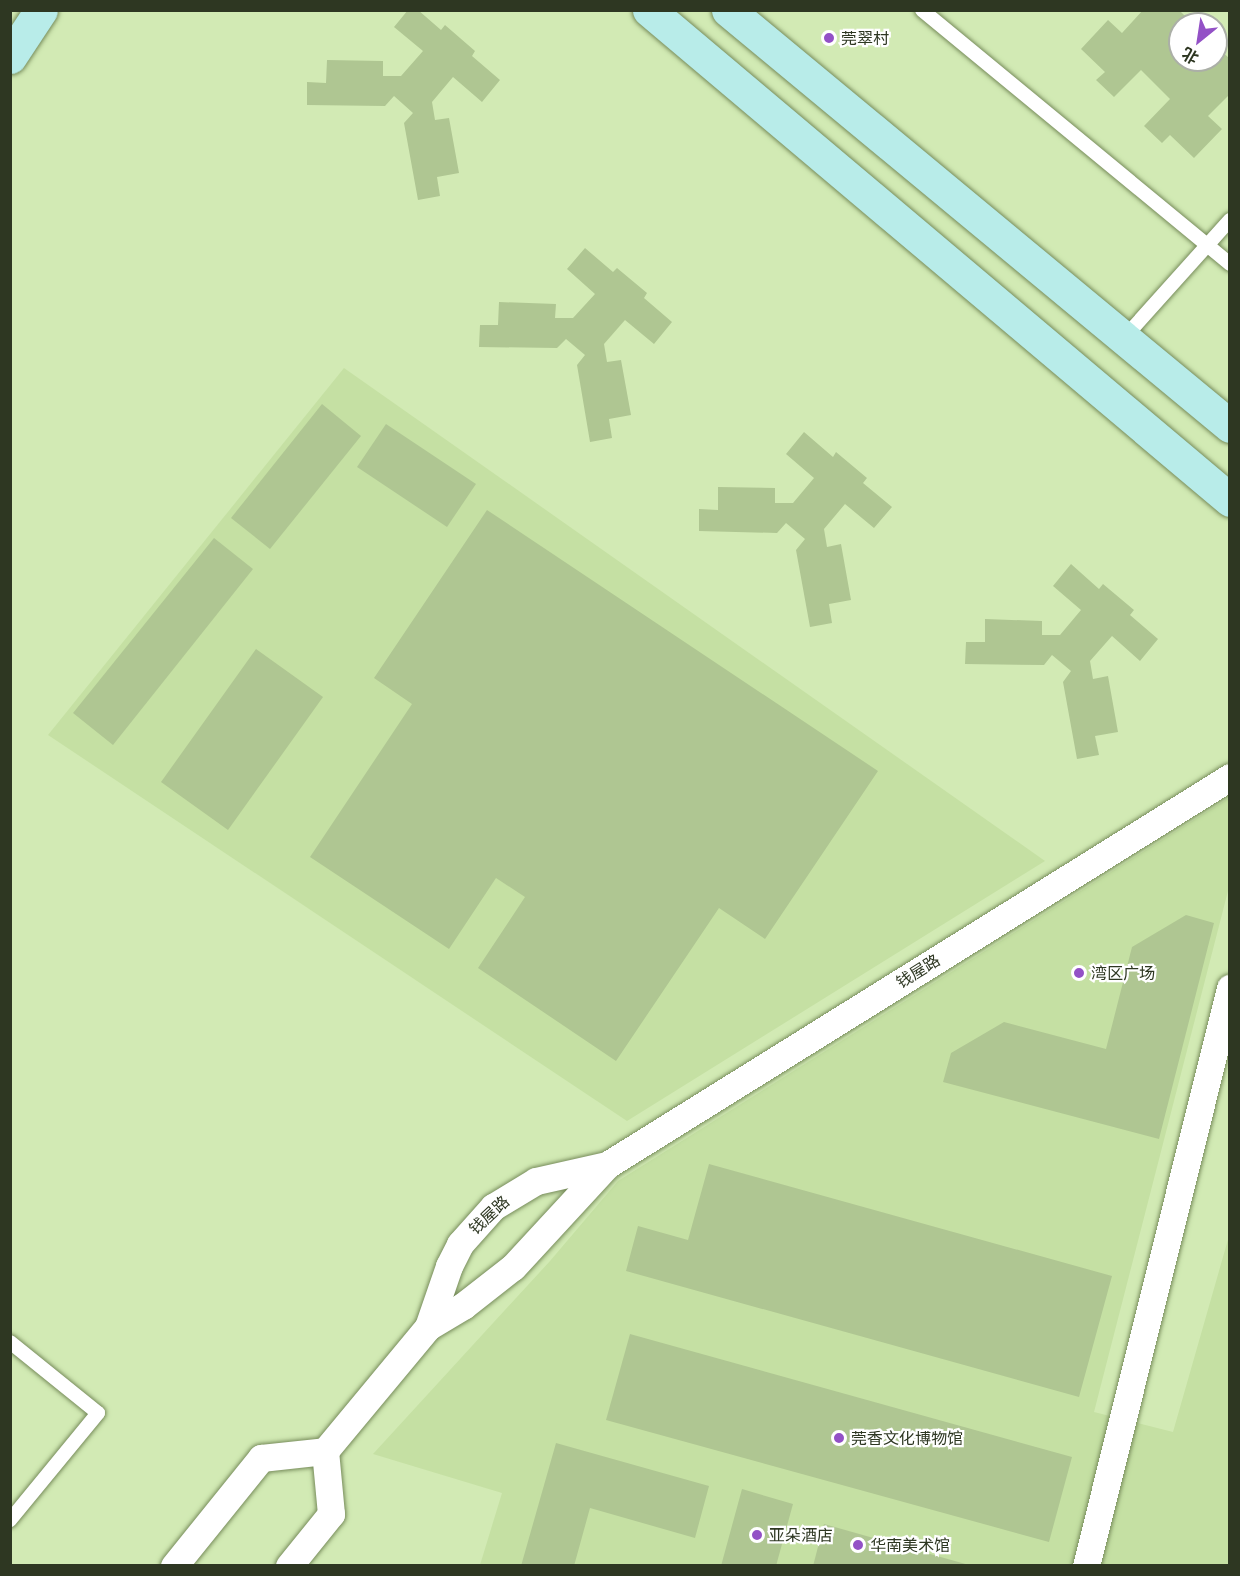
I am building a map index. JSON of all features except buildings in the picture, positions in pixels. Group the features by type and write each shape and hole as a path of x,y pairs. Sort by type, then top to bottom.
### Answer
{"main road":[{"path":"10,57 41,10"},
{"path":"649,10 1230,500"},
{"path":"728,10 1230,426"}],"street":[{"name":"钱屋路","path":"325,1451 428,1327 463,1306 513,1267 608,1165 1230,777"},
{"path":"1086,1566 1230,988"},
{"name":"钱屋路","path":"428,1327 448,1266 460,1244 493,1207 536,1181 608,1165"},
{"path":"174,1566 261,1458 325,1451 331,1514 290,1566"}],"lane":[{"path":"922,10 1230,264"},
{"path":"1124,338 1230,220"},
{"path":"10,1342 98,1413 10,1520"}],"shaded area":[{"path":"344,368 1045,861 627,1121 48,735"},
{"path":"1229,798 1229,887 1094,1412 1173,1432 1229,1236 1229,1565 480,1565 502,1493 373,1454 550,1261 618,1181"}],"place":[{"name":"莞翠村","path":"829,38"},
{"name":"湾区广场","path":"1079,973"},
{"name":"莞香文化博物馆","path":"839,1438"},
{"name":"亚朵酒店","path":"757,1535"},
{"name":"华南美术馆","path":"858,1545"}]}
